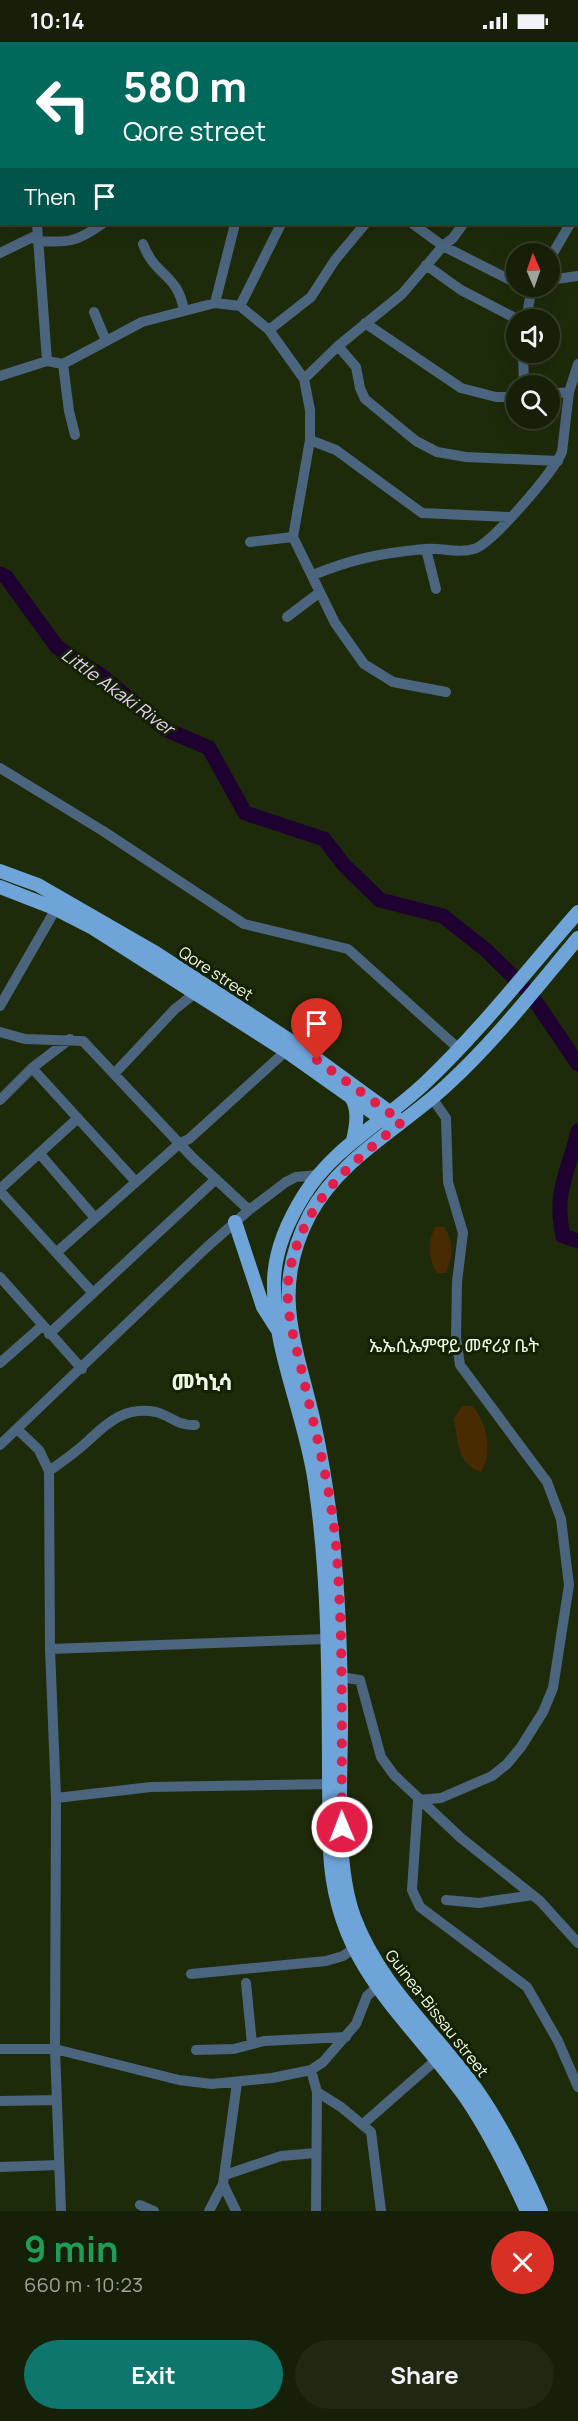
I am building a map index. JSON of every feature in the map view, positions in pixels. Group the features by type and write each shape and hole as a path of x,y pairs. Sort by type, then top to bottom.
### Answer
{"main road":[{"name":"Qore street","path":"0,871 39,885 93,928 346,1092 386,1115"},
{"name":"Qore street","path":"0,887 59,903 156,953 303,1049 364,1094 399,1125"},
{"path":"526,2211 478,2118 436,2060 376,1988 353,1949 339,1914 331,1879 335,1784 322,1543 315,1480 280,1333 274,1280 278,1257 294,1215 317,1175 353,1141 407,1098 459,1049 578,912"},
{"name":"Guinea-Bissau street","path":"541,2211 518,2162 477,2090 396,1992 369,1951 354,1916 344,1874 335,1784 341,1677 333,1523 326,1477 290,1323 286,1294 298,1238 312,1210 328,1187 349,1164 432,1098 510,1020 578,938"},
{"path":"346,1092 354,1101 357,1122 353,1141"},
{"path":"364,1094 389,1103 407,1098"},
{"path":"235,1222 263,1307 280,1333"}],"street":[{"path":"0,253 37,233 64,243 81,239 101,225"},
{"path":"215,303 235,225"},
{"path":"240,306 280,225"},
{"path":"268,330 310,297 364,225"},
{"path":"414,225 442,246 506,278"},
{"path":"304,379 338,346 402,294 462,225"},
{"path":"559,243 569,225"},
{"path":"37,233 47,361"},
{"path":"142,244 152,264 181,294 184,311"},
{"path":"426,265 461,290 506,313"},
{"path":"560,278 578,276"},
{"path":"0,375 47,361 63,363 142,322 215,303 240,306 268,330 304,379 310,410 310,440 293,537 334,623 363,664 393,682 446,692"},
{"path":"94,312 106,341"},
{"path":"365,323 461,388 496,397 506,397"},
{"path":"338,346 356,367 360,388 365,399 416,441 437,452 466,457 558,461"},
{"path":"63,363 69,411 75,435"},
{"path":"313,575 358,558 426,549 475,549 483,545 542,484 558,461 569,392 578,364"},
{"path":"560,393 569,392"},
{"path":"310,440 336,450 422,513 509,517"},
{"path":"250,542 293,537"},
{"path":"426,549 436,589"},
{"path":"287,617 320,592"},
{"path":"0,768 103,831 244,924 348,949 459,1049"},
{"path":"0,1006 59,903"},
{"path":"115,1073 175,1009 194,994"},
{"path":"0,1032 25,1039 83,1041 180,1143 249,1210"},
{"path":"0,1100 32,1068 70,1039"},
{"path":"57,1252 180,1143 189,1139 286,1051"},
{"path":"32,1068 136,1182"},
{"path":"418,1800 441,1798 492,1776 507,1764 521,1747 543,1712 553,1688 569,1585 561,1519 547,1482 460,1365 456,1338 457,1282 463,1233 460,1215 448,1182 446,1118 432,1098"},
{"path":"78,1118 0,1190 92,1292"},
{"path":"40,1154 95,1218"},
{"path":"0,1445 249,1210 286,1182 296,1177 317,1175"},
{"path":"0,1363 46,1330 92,1292 216,1179"},
{"path":"0,1278 82,1369"},
{"path":"49,1471 90,1439 102,1426 124,1413 157,1413 174,1423 195,1425"},
{"path":"17,1430 39,1450 49,1471 50,1649 56,1798 55,2049 61,2211"},
{"path":"50,1649 326,1639"},
{"path":"341,1677 360,1680 381,1757 394,1776 418,1800 533,1896 566,1927 578,1943"},
{"path":"56,1798 151,1787 335,1784"},
{"path":"418,1800 412,1890 414,1899 420,1907 527,1987 558,2041 578,2087"},
{"path":"446,1900 479,1903 533,1896"},
{"path":"191,1974 327,1961 343,1956 353,1949"},
{"path":"246,1983 252,2044"},
{"path":"0,2049 55,2049 179,2080 212,2084 237,2083 310,2070 323,2062 356,2024 367,1996 376,1988"},
{"path":"196,2050 234,2049 274,2040 346,2037"},
{"path":"363,2124 436,2060"},
{"path":"310,2070 317,2092 316,2211"},
{"path":"209,2211 224,2179 237,2083"},
{"path":"317,2092 371,2132 381,2211"},
{"path":"0,2101 57,2100"},
{"path":"224,2179 281,2156 316,2153"},
{"path":"0,2167 59,2165"},
{"path":"224,2179 236,2211"},
{"path":"140,2205 154,2211"}],"shaded area":[{"path":"435,1227 444,1227 450,1238 451,1256 446,1273 437,1273 432,1262 430,1245"},
{"path":"462,1406 472,1406 485,1429 487,1456 481,1472 467,1463 460,1451 454,1419"}],"waterway":[{"name":"Little Akaki River","path":"0,574 6,577 57,647 102,676 165,729 209,748 245,813 324,839 344,865 380,900 443,916 487,951 529,992 578,1064"},
{"name":"Little Akaki River","path":"578,1131 563,1182 560,1206 563,1236 578,1241"}],"district":[{"name":"ኤኤሲኤምዋይ መኖሪያ ቤት","path":"454,1345"},
{"name":"መካኒሳ","path":"202,1382"}],"route":[{"path":"317,1060 402,1122 349,1164 328,1187 312,1210 298,1238 286,1294 290,1323 326,1477 336,1545 340,1633 342,1827"}]}
